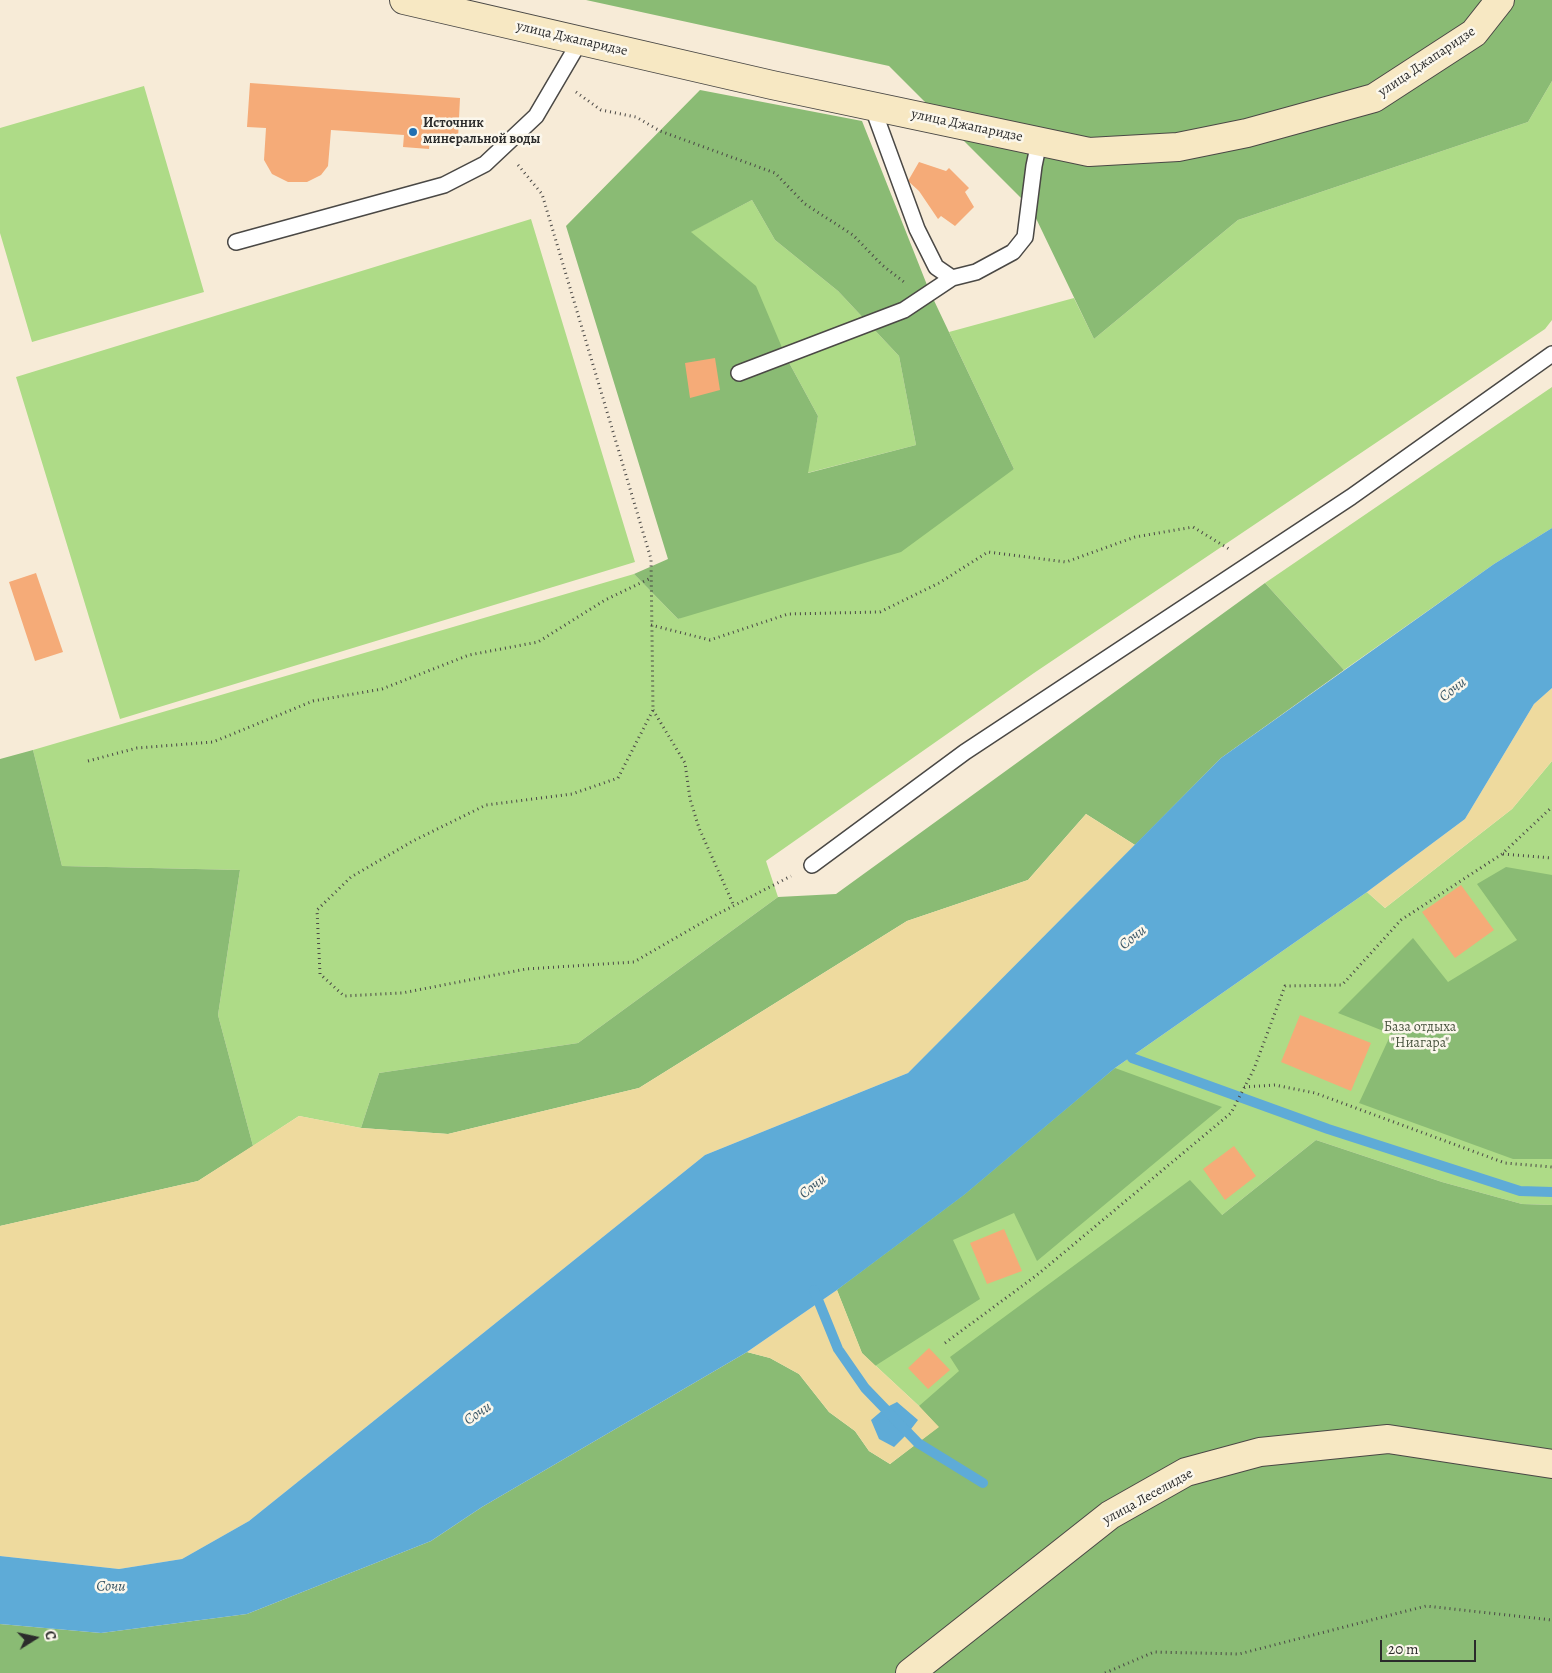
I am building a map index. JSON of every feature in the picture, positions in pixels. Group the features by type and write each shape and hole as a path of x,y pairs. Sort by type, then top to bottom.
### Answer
{"street":[{"name":"улица Джапаридзе","path":"404,0 872,106 1089,152 1178,147 1247,134 1374,98 1474,33 1500,0"},
{"name":"улица Леселидзе","path":"910,1673 1110,1515 1186,1472 1260,1452 1388,1439 1552,1464"}],"lane":[{"path":"236,242 444,185 485,164 536,116 580,41"},
{"path":"872,106 917,229 936,267 952,278"},
{"path":"739,373 904,310 952,278 976,272 1013,252 1025,237 1039,142"},
{"path":"812,865 966,752 1351,497 1552,354"}],"path":[{"path":"558,78 601,110 636,117 660,131 775,173 804,204 852,235 882,265 923,297"},
{"path":"502,148 542,194 651,559 653,710 618,778 572,794 486,805 413,841 351,877 317,910 320,974 344,996 402,992 526,969 634,962 812,865"},
{"path":"651,625 710,640 788,614 880,612 939,583 988,552 1066,562 1135,537 1193,527 1252,563"},
{"path":"88,762 137,748 213,742 313,701 382,689 470,655 538,642 605,600 651,578"},
{"path":"653,710 685,762 690,799 699,828 734,906"},
{"path":"945,1343 1038,1274 1231,1113 1254,1069 1285,986 1342,985 1402,920 1502,854 1552,807"},
{"path":"1502,854 1552,858"},
{"path":"1244,1087 1274,1086 1315,1093 1505,1163 1552,1167"},
{"path":"1105,1673 1154,1652 1239,1654 1426,1606 1552,1620"}],"green space":[{"path":"586,0 1552,0 1552,81 1528,122 1238,220 1094,339 1031,208 889,66"},
{"path":"1552,81 1552,320 1545,329 1034,673 766,861 778,897 578,1043 379,1073 361,1128 299,1116 253,1146 218,1015 240,870 62,866 33,750 634,574 678,619 1014,469 949,332 1074,298 1094,339 1238,220 1528,122"},
{"path":"144,86 204,292 32,342 0,233 0,128"},
{"path":"700,90 862,121 929,290 1014,469 901,552 678,619 634,574 668,559 566,226","holes":["752,200 775,240 838,291 899,356 916,445 808,473 818,416 786,357 756,286 691,232"]},
{"path":"752,200 775,240 838,291 899,356 916,445 807,473 818,416 786,357 690,232"},
{"path":"531,219 635,562 120,719 16,377"},
{"path":"1552,387 1552,528 1494,564 1344,670 1265,583"},
{"path":"1265,583 1344,670 1221,758 1135,845 1086,814 1028,880 907,921 639,1088 448,1134 361,1128 379,1073 578,1043 778,897 836,894"},
{"path":"33,750 62,866 240,870 218,1015 253,1146 198,1181 0,1226 0,759"},
{"name":"База отдыха \"Ниагара\"","path":"1552,761 1552,1205 1522,1204 1442,1182 1316,1140 1222,1215 939,1427 862,1353 837,1290 1115,1068 1367,892 1385,908 1512,809"},
{"path":"1506,867 1552,875 1552,1159 1513,1159 1359,1103 1391,1034 1338,1013 1413,938 1448,982 1517,940 1477,884"},
{"path":"1115,1068 1222,1107 1037,1261 1014,1213 953,1240 980,1299 875,1366 862,1353 837,1290 964,1195"},
{"path":"1316,1140 1442,1182 1522,1204 1552,1205 1552,1673 0,1673 0,1624 101,1633 247,1614 431,1541 482,1507 747,1352 770,1358 799,1374 829,1412 855,1431 869,1451 890,1464 938,1427 919,1406 959,1371 950,1357 1190,1180 1222,1215"}],"sand":[{"path":"1552,688 1552,761 1512,809 1385,908 1367,892 1465,819 1534,704"},
{"path":"1086,814 1135,845 908,1073 705,1155 249,1521 182,1559 119,1569 0,1556 0,1226 198,1181 299,1116 361,1128 448,1134 639,1088 907,921 1028,880"},
{"path":"837,1290 862,1353 939,1427 890,1464 869,1451 855,1431 829,1412 799,1374 770,1358 747,1352"}],"water":[{"name":"Сочи","path":"1552,528 1552,688 1534,704 1465,819 1367,892 1115,1068 964,1195 837,1290 747,1352 482,1507 431,1541 247,1614 101,1633 0,1624 0,1556 119,1569 182,1559 249,1521 705,1155 908,1073 1221,758 1494,564"},
{"path":"897,1402 918,1420 894,1447 879,1439 871,1420 885,1408"}],"building":[{"name":"Источник минеральной воды","path":"250,83 460,98 458,139 430,137 429,149 403,147 404,135 331,130 328,166 321,175 307,182 288,182 272,174 264,160 266,128 247,127"},
{"path":"919,162 946,171 949,168 969,188 965,192 974,207 955,226 941,216 938,219 919,191 908,181"},
{"path":"715,358 720,390 690,398 685,363"},
{"path":"36,573 63,652 35,661 9,582"},
{"path":"1461,885 1494,930 1455,958 1422,912"},
{"path":"1300,1015 1371,1043 1351,1091 1281,1062"},
{"path":"1234,1146 1256,1176 1225,1200 1203,1169"},
{"path":"1004,1229 1022,1271 987,1284 970,1243"},
{"path":"929,1348 950,1370 928,1389 908,1368"}],"waterway":[{"path":"1132,1058 1328,1129 1520,1191 1552,1192"},
{"path":"814,1290 838,1349 865,1388 918,1443 983,1483"}],"place":[{"name":"Источник минеральной воды","path":"413,132"}]}
